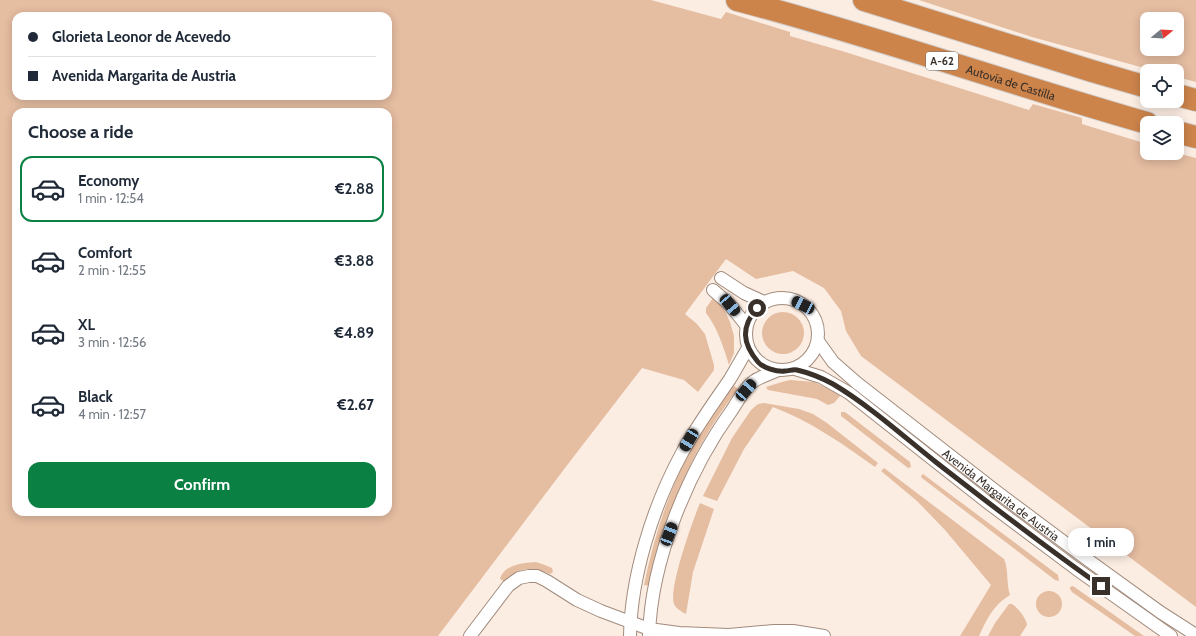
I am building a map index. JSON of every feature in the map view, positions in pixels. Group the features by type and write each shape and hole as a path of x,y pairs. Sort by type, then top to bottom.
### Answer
{"highway":[{"name":"Autovía de Castilla","path":"737,0 867,37 1080,104 1140,121"},
{"path":"864,0 1092,71 1140,84"},
{"path":"1184,97 1196,100"},
{"path":"1184,134 1196,137"}],"street":[{"path":"721,278 764,302"},
{"path":"713,290 730,305 746,324"},
{"path":"649,632 654,592 669,534 685,492 702,455 720,426 754,381 776,371 789,371 795,369 806,362 814,353 818,341 818,328 812,315 803,305 791,299 777,298 764,302 750,316 746,324 745,336 748,348 759,363 776,371"},
{"name":"Avenida Margarita de Austria","path":"818,341 833,362 857,383 1077,552 1160,612 1196,635"},
{"path":"630,636 630,622 640,561 666,486 689,440 748,348"},
{"name":"Avenida Margarita de Austria","path":"795,369 821,377 849,394 987,502 1075,568 1171,636"},
{"path":"470,636 508,586 519,578 529,576 537,576 576,600 601,612 630,622 649,632 729,635 793,631 824,636"}],"shaded area":[{"path":"0,0 651,0 721,19 726,12 790,32 790,36 1029,110 1033,104 1082,118 1082,124 1140,142 1140,160 1184,160 1184,155 1196,158 1196,607 861,356 846,331 841,311 824,288 793,271 756,279 726,259 685,314 697,324 705,334 714,365 714,370 698,392 684,380 642,368 438,636 0,636"},
{"path":"919,0 1196,0 1196,82 1184,79 1184,64 1140,64 1140,67 1032,37"},
{"path":"713,298 725,311 734,336 734,353 729,365 717,331 706,313 706,308"},
{"path":"779,312 787,312 795,315 801,321 804,333 801,345 795,351 787,354 779,354 771,351 765,345 762,337 762,329 765,321 771,315"},
{"path":"790,380 814,382 841,395 834,403 828,405 817,399 768,390 766,387"},
{"path":"733,385 738,389 704,439 685,476 662,539 651,586 644,585 652,549 676,479 692,446"},
{"path":"764,403 799,409 813,414 827,423 878,463 875,467 813,426 773,407 744,449 717,501 703,496 732,438 751,410 758,404"},
{"path":"841,412 845,412 910,462 911,467 908,468 841,416"},
{"path":"884,468 1004,559 1010,595 995,608 979,636 960,636 991,585 945,530 917,501 881,471"},
{"path":"923,474 1058,575 1059,581 1055,580 922,478 921,476"},
{"path":"700,503 714,509 693,572 686,614 677,609 674,604 673,596 682,554"},
{"path":"536,562 552,568 553,572 550,574 538,570 526,569 514,573 505,582 500,579 502,574 510,567"},
{"path":"1073,586 1144,636 1135,636 1072,592 1070,587"},
{"path":"1049,591 1058,595 1062,604 1058,613 1049,617 1040,613 1036,604 1040,595"},
{"path":"1009,604 1012,604 1017,608 1026,622 1027,625 1020,636 988,636 995,623"}],"route":[{"path":"757,308 750,316 746,324 745,336 748,348 759,363 776,371 789,371 795,369 821,377 849,394 987,502 1101,586"}]}
